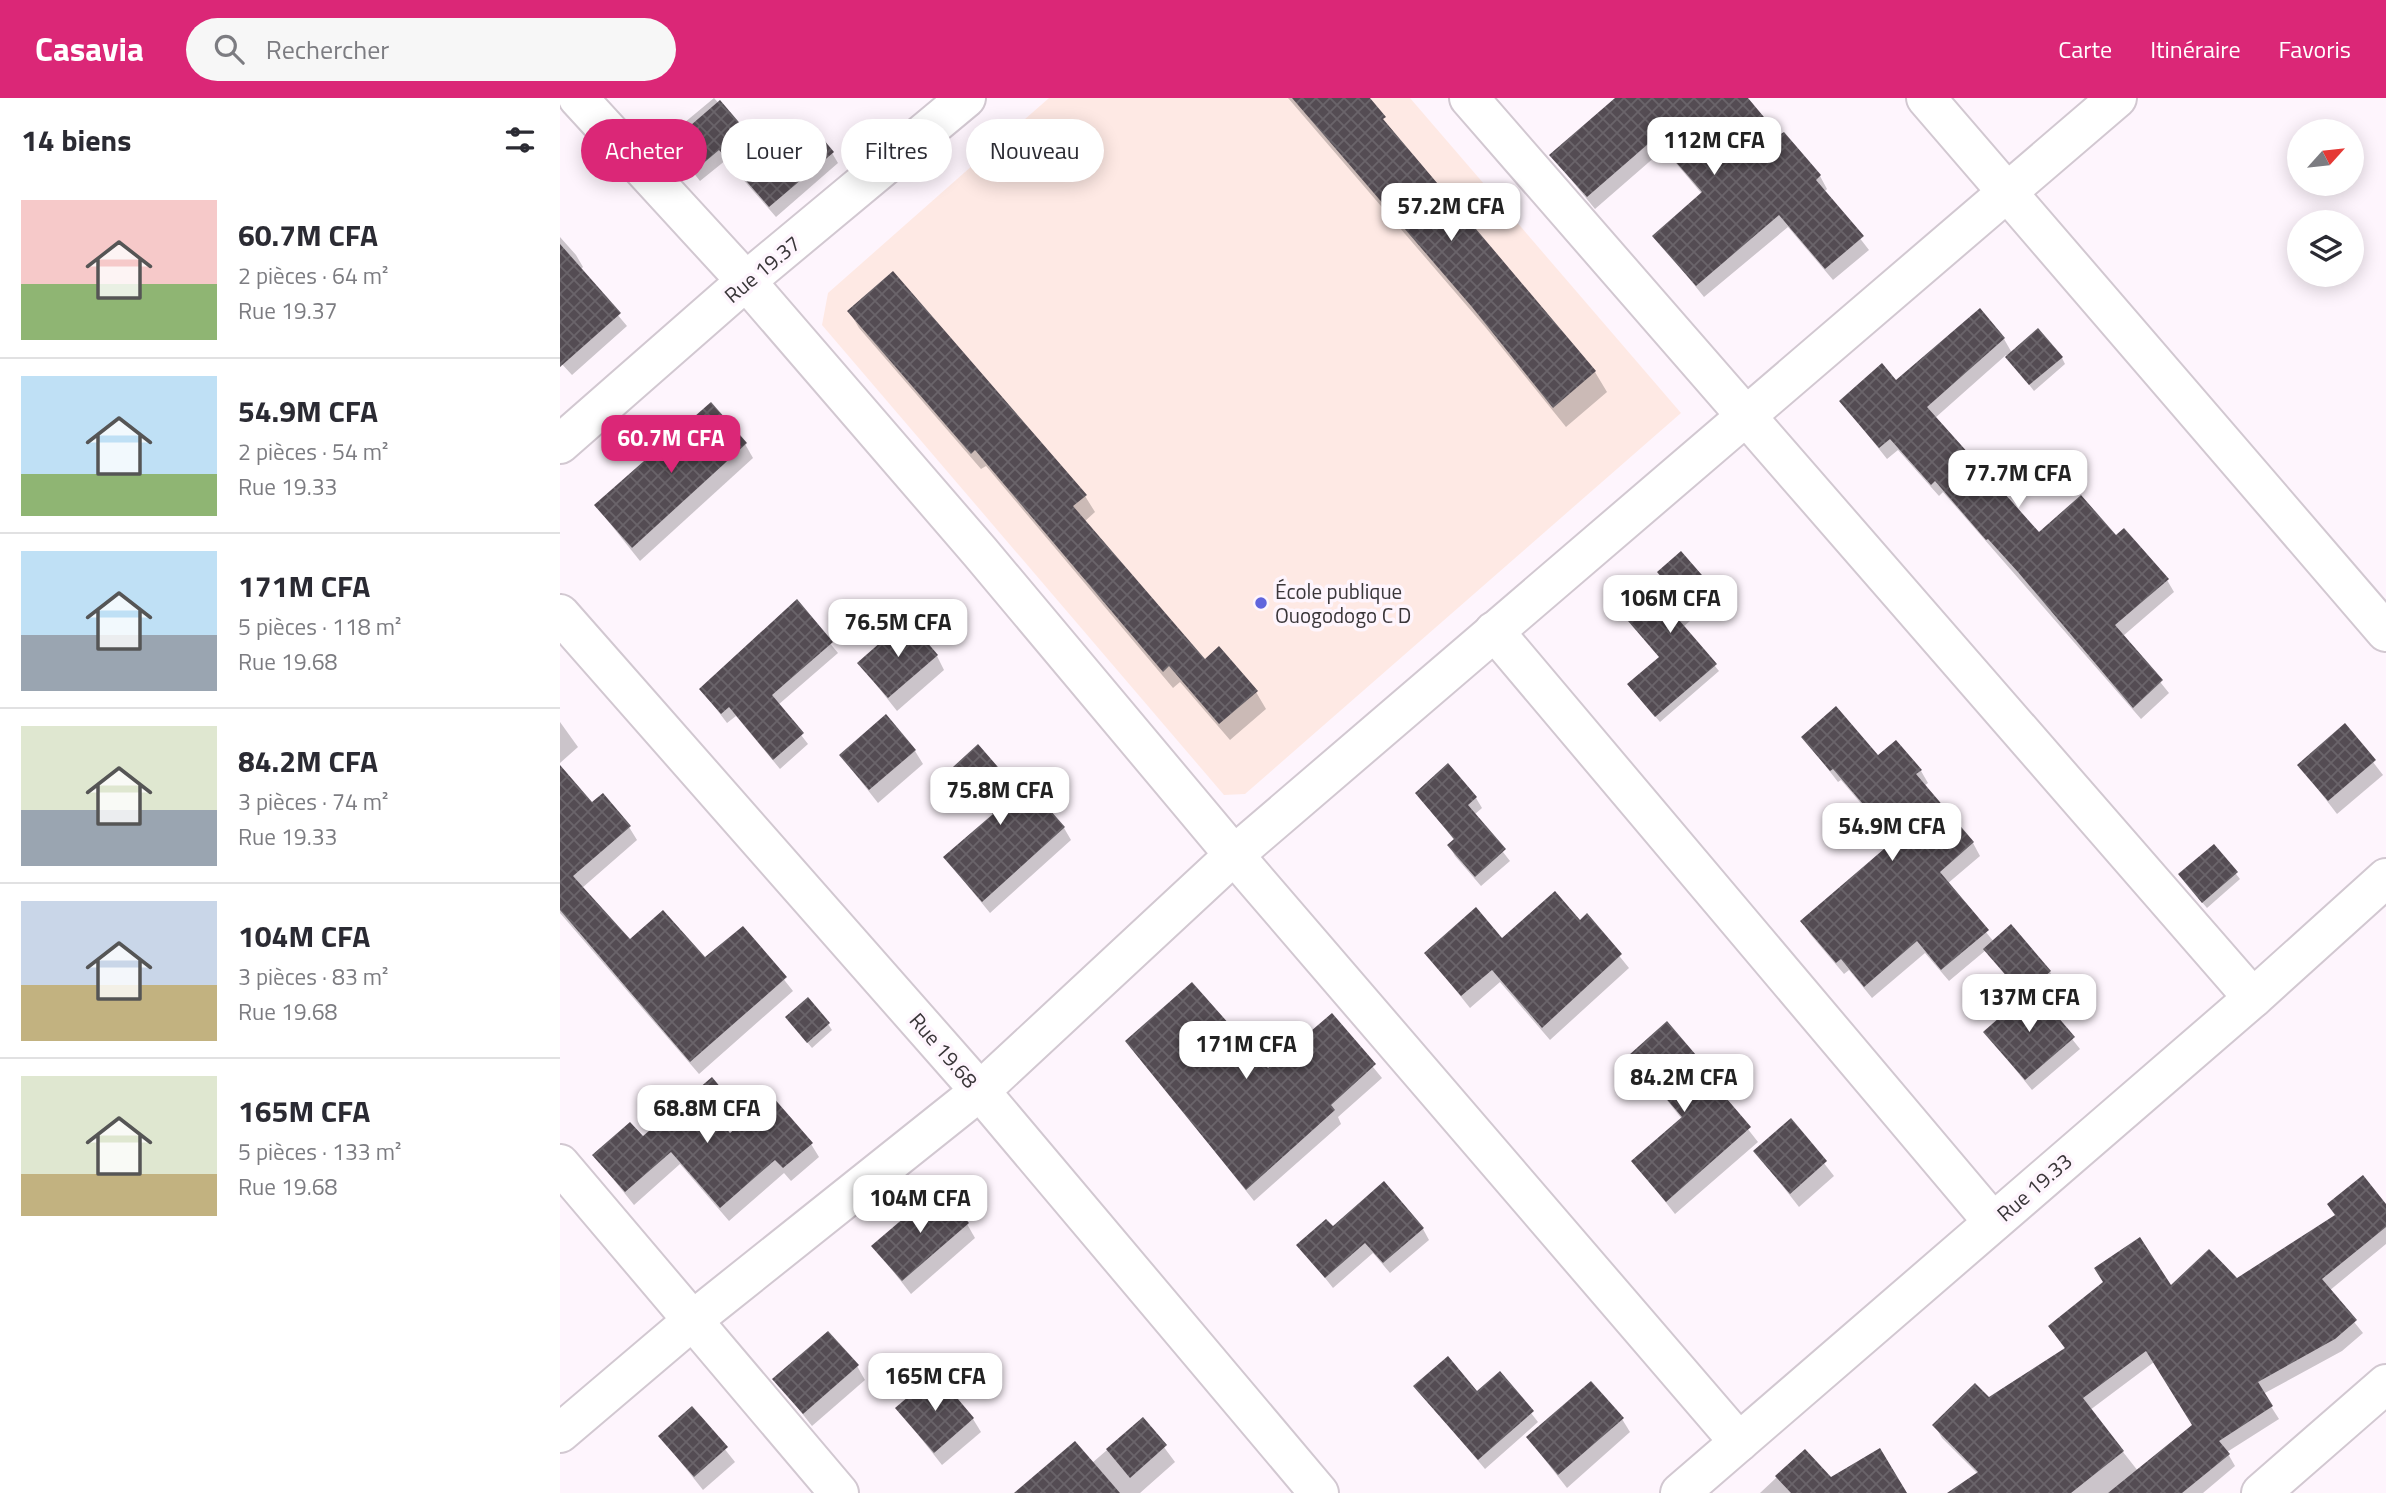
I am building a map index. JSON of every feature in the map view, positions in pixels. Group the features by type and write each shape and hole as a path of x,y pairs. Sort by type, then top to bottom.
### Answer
{"street":[{"path":"578,98 746,281 971,541 1234,855 1739,1442"},
{"name":"Rue 19.37","path":"560,444 746,281 966,98"},
{"path":"1469,98 2253,998"},
{"path":"1926,98 2386,632"},
{"path":"560,1433 693,1320 980,1091 1234,855 2118,98"},
{"name":"Rue 19.68","path":"560,614 980,1091 1319,1493"},
{"path":"1494,631 1993,1222"},
{"name":"Rue 19.33","path":"1680,1493 2253,998 2386,878"},
{"path":"560,1164 839,1493"},
{"path":"2261,1493 2386,1384"}],"shaded area":[{"name":"École publique Ouogodogo C D","path":"1049,98 1410,98 1681,413 1245,794 1224,795 822,325 828,293 966,171 966,182 1104,182 1104,119 1025,119"}],"building":[{"path":"1292,98 1370,98 1386,117 1383,119 1596,371 1553,408 1472,307"},
{"path":"1615,98 1748,98 1779,135 1784,132 1821,175 1816,180 1864,236 1825,269 1779,215 1696,286 1652,236 1702,192 1655,138 1587,197 1549,155"},
{"path":"720,100 736,119 721,119 721,152 719,150 707,160 707,119 698,119"},
{"path":"827,144 834,152 827,158"},
{"path":"747,182 799,182 769,207"},
{"path":"560,244 621,313 560,367"},
{"path":"893,271 1087,495 1073,506 1205,659 1219,646 1258,691 1219,724 1169,666 1163,672 975,450 971,454 847,311"},
{"path":"1980,308 2005,338 1927,407 2039,532 2081,495 2116,535 2124,528 2169,579 2115,625 2163,680 2133,708 2018,572 1935,481 1931,485 1890,439 1879,448 1839,401 1882,363 1896,380"},
{"path":"2038,328 2063,357 2029,385 2005,357"},
{"path":"711,402 747,443 632,548 594,505"},
{"path":"1681,551 1715,590 1679,620 1717,664 1655,717 1627,684 1659,657 1622,614 1663,579 1657,572"},
{"path":"797,599 833,642 772,695 804,733 773,760 729,707 721,714 699,689"},
{"path":"907,619 938,655 888,698 857,663"},
{"path":"1836,706 1878,755 1896,740 1922,770 1916,774 1974,842 1940,872 1989,930 1941,970 1917,941 1864,987 1841,959 1836,963 1800,921 1891,843 1892,838 1833,769 1830,771 1801,737"},
{"path":"886,714 916,750 869,790 839,755"},
{"path":"2345,723 2376,760 2328,801 2297,765"},
{"path":"978,744 1017,789 1025,782 1065,827 982,902 943,857 993,814 953,767"},
{"path":"1448,763 1477,797 1468,805 1506,849 1475,877 1447,845 1454,839 1415,793"},
{"path":"560,765 592,802 603,793 631,826 573,876 630,939 663,910 705,957 743,926 787,977 690,1062 560,910"},
{"path":"2214,844 2238,872 2202,903 2178,874"},
{"path":"1555,891 1580,920 1587,913 1622,954 1542,1028 1492,970 1461,996 1424,953 1476,907 1502,938"},
{"path":"2011,924 2051,971 2023,995 1983,949"},
{"path":"1192,982 1268,1068 1332,1013 1376,1064 1331,1105 1335,1110 1246,1190 1125,1041"},
{"path":"2033,988 2075,1037 2025,1080 1983,1032"},
{"path":"808,997 830,1023 807,1043 785,1017"},
{"path":"1667,1021 1713,1075 1709,1078 1751,1127 1666,1202 1631,1161 1682,1117 1629,1055"},
{"path":"712,1077 731,1100 714,1114 730,1133 772,1096 813,1143 783,1168 775,1160 720,1208 671,1152 625,1192 592,1155 630,1122 643,1136"},
{"path":"1791,1118 1827,1161 1790,1194 1753,1151"},
{"path":"2363,1175 2386,1204 2386,1227 2322,1279 2357,1320 2335,1339 2258,1382 2273,1406 2219,1441 2230,1454 2182,1493 2108,1493 2192,1425 2146,1351 2083,1398 2124,1451 2071,1493 1947,1493 1978,1472 1932,1425 1975,1383 1989,1397 2065,1348 2048,1326 2103,1282 2094,1268 2140,1237 2171,1285 2209,1249 2237,1278 2335,1215 2327,1204"},
{"path":"1384,1181 1424,1228 1383,1263 1365,1243 1325,1278 1296,1245 1326,1219 1333,1226"},
{"path":"939,1188 969,1223 902,1281 871,1246"},
{"path":"828,1331 859,1365 803,1414 772,1379"},
{"path":"1448,1356 1477,1391 1500,1371 1534,1411 1478,1460 1413,1386"},
{"path":"936,1373 974,1418 934,1453 895,1408"},
{"path":"1591,1381 1624,1418 1558,1475 1526,1437"},
{"path":"692,1406 728,1447 694,1477 658,1436"},
{"path":"1143,1417 1167,1445 1130,1478 1106,1449"},
{"path":"1075,1441 1120,1493 1014,1493"},
{"path":"1880,1448 1907,1493 1791,1493 1775,1476 1805,1449 1831,1477"}],"place":[{"name":"École publique Ouogodogo C D","path":"1261,603"}]}
